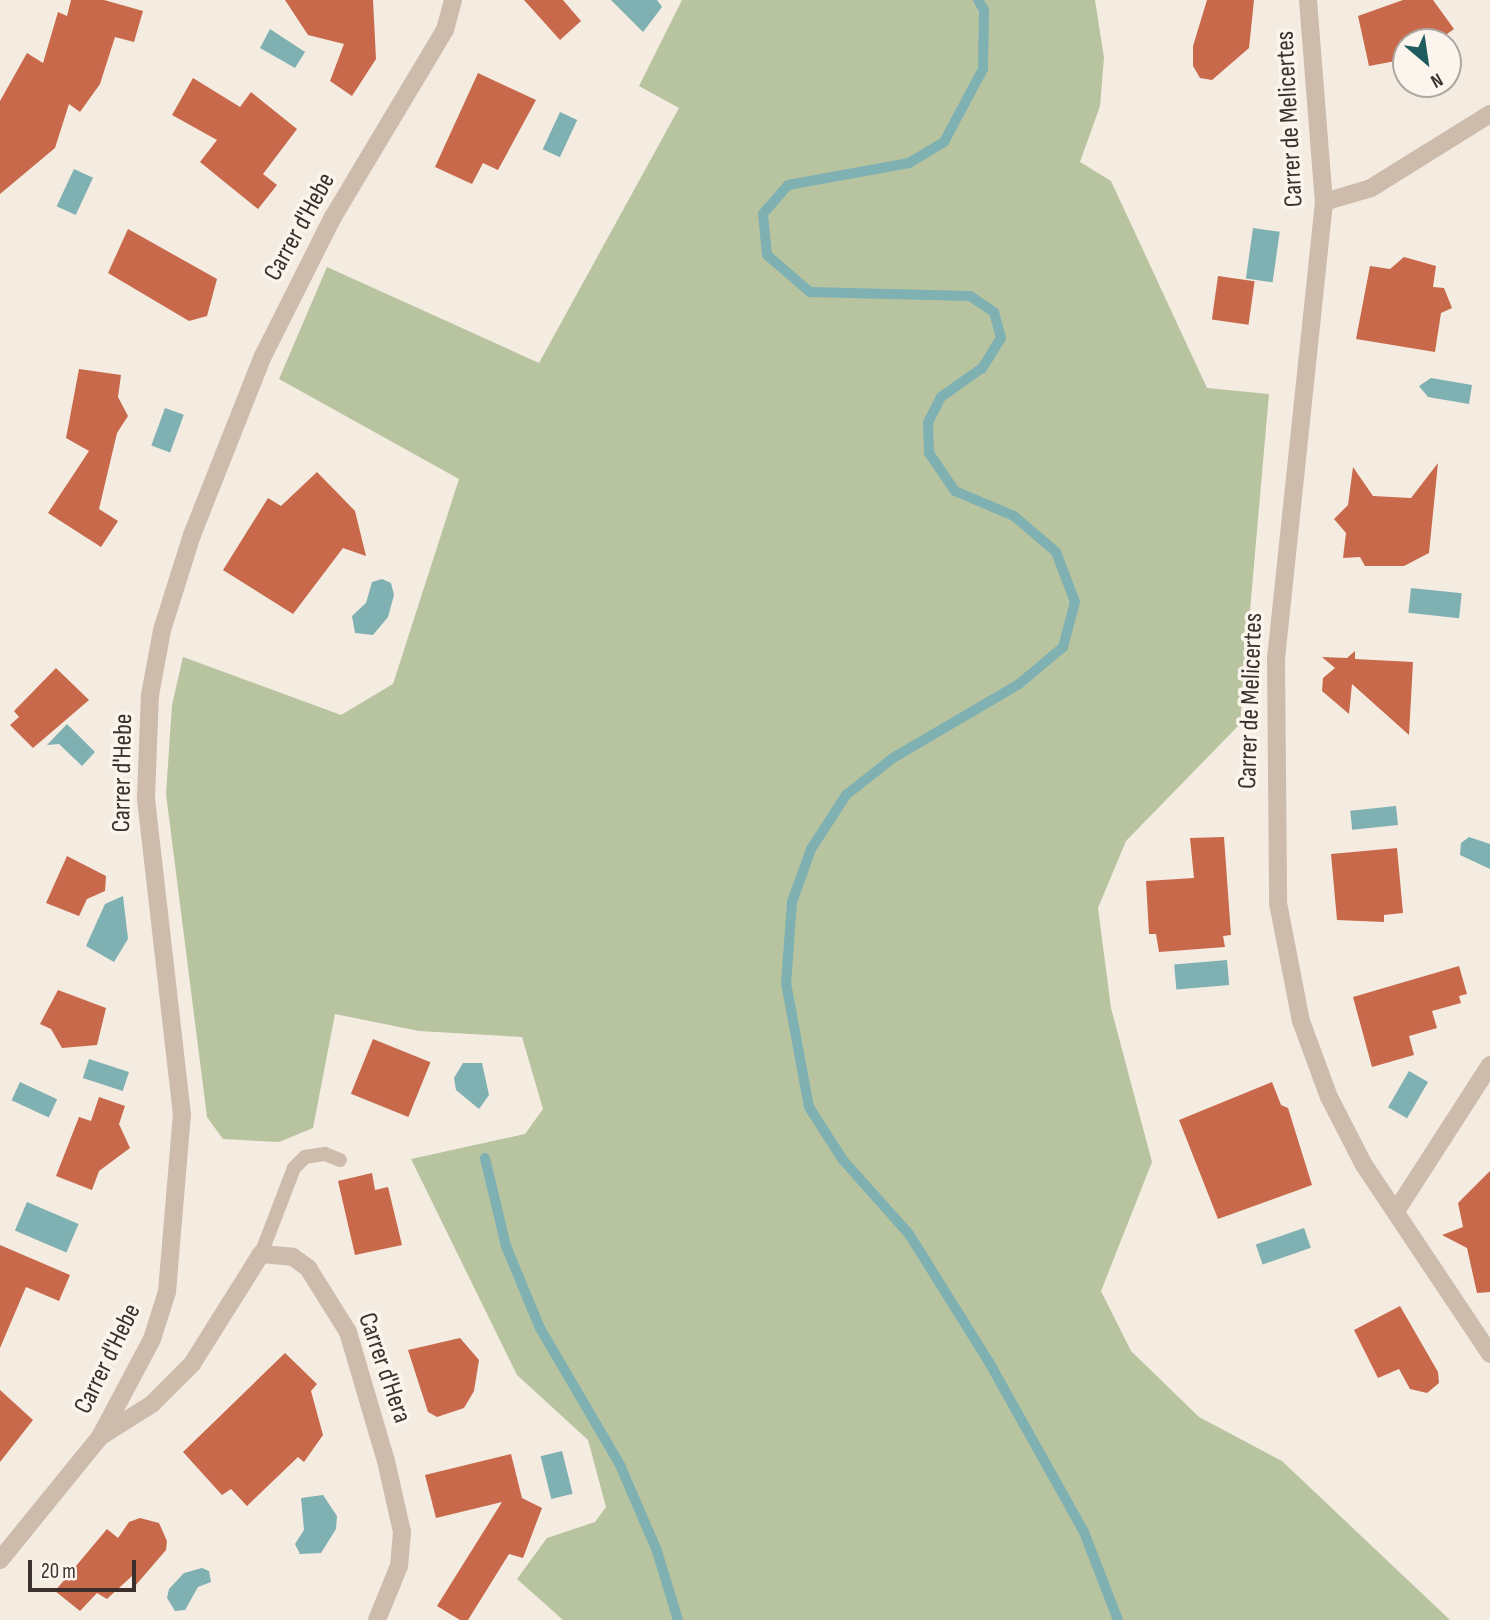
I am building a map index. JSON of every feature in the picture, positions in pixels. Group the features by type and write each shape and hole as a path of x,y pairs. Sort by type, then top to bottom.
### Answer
{"street":[{"name":"Carrer d'Hebe","path":"0,1560 100,1437 152,1339 167,1292 175,1240 181,1084 146,827 150,695 162,631 192,535 263,356 333,217 445,30 453,0"},
{"name":"Carrer de Melicertes","path":"1308,0 1324,202 1276,658 1274,863 1284,944 1305,1032 1353,1147 1490,1354"},
{"path":"1324,202 1371,188 1490,114"},
{"path":"1396,1211 1490,1065"},
{"name":"Carrer d'Hera","path":"261,1254 280,1252 308,1268 339,1315 366,1385 402,1532 399,1566 377,1620"},
{"path":"100,1437 152,1404 192,1364 261,1254"}],"lane":[{"path":"261,1254 294,1168 305,1157 325,1154 340,1160"}],"green space":[{"path":"682,0 1095,0 1104,58 1100,106 1080,162 1111,181 1207,388 1269,394 1240,724 1126,841 1098,908 1111,1008 1152,1162 1101,1291 1131,1351 1199,1417 1282,1461 1450,1620 563,1620 517,1579 547,1538 595,1522 606,1507 588,1440 517,1375 411,1159 525,1134 543,1109 522,1037 419,1031 335,1014 313,1128 279,1142 223,1139 207,1117 166,794 172,705 183,657 341,715 393,684 459,479 279,379 327,267 539,363 679,108 639,86"}],"water":[{"path":"611,0 657,0 662,7 643,32"},
{"path":"270,29 305,52 295,68 260,48"},
{"path":"560,112 577,120 560,157 543,149"},
{"path":"74,169 93,178 76,215 57,206"},
{"path":"1253,228 1280,232 1273,282 1246,279"},
{"path":"1431,378 1472,385 1469,404 1428,397 1419,386"},
{"path":"165,408 184,415 170,452 151,446"},
{"path":"382,579 391,583 394,595 388,617 373,635 355,633 352,616 366,603 372,582"},
{"path":"1411,588 1462,593 1459,618 1408,613"},
{"path":"67,724 95,752 82,766 59,744 47,745"},
{"path":"1396,806 1398,825 1352,830 1350,811"},
{"path":"1469,837 1490,844 1490,869 1460,855 1461,843"},
{"path":"123,896 128,939 114,962 86,946 105,904"},
{"path":"1227,960 1229,985 1176,990 1174,965"},
{"path":"89,1059 129,1072 123,1091 83,1078"},
{"path":"463,1063 482,1063 489,1095 479,1109 456,1090 454,1078"},
{"path":"1409,1071 1428,1082 1407,1118 1388,1107"},
{"path":"20,1082 57,1099 49,1117 12,1100"},
{"path":"27,1202 79,1224 66,1252 15,1231"},
{"path":"1304,1228 1311,1248 1263,1264 1256,1245"},
{"path":"562,1451 573,1494 551,1499 541,1456"},
{"path":"323,1495 337,1516 336,1529 321,1553 300,1554 295,1544 304,1530 301,1498"},
{"path":"202,1568 209,1571 211,1582 198,1587 185,1610 175,1611 167,1598 169,1589 184,1573"}],"building":[{"path":"71,0 104,0 143,11 134,42 115,37 100,84 80,112 69,104 55,148 0,194 0,101 27,53 43,63 58,12 67,16"},
{"path":"285,0 373,0 376,59 352,96 330,81 344,44 308,35"},
{"path":"524,0 563,0 581,21 560,40"},
{"path":"1207,0 1254,0 1249,48 1212,80 1200,78 1193,66 1193,46"},
{"path":"1403,0 1433,0 1453,28 1392,28 1392,62 1369,66 1358,16"},
{"path":"478,73 536,100 498,170 483,163 472,184 435,167"},
{"path":"193,78 240,107 251,92 297,129 263,174 277,185 258,209 200,162 217,140 172,115"},
{"path":"128,229 217,279 207,316 189,321 108,273"},
{"path":"1404,257 1436,266 1433,287 1444,288 1452,308 1441,313 1435,352 1356,339 1370,266 1390,269"},
{"path":"1218,276 1255,281 1249,325 1212,320"},
{"path":"79,369 121,375 118,397 128,416 117,433 99,509 118,521 101,547 48,513 89,451 66,438"},
{"path":"1438,463 1429,553 1404,566 1365,566 1360,557 1343,558 1346,533 1334,519 1348,505 1353,467 1373,496 1411,498"},
{"path":"317,472 355,511 366,556 343,548 293,614 223,570 268,498 281,506"},
{"path":"1355,651 1355,659 1413,662 1409,735 1352,684 1349,714 1322,691 1323,678 1335,668 1322,657 1347,658"},
{"path":"56,668 89,700 33,748 10,725 19,717 14,711"},
{"path":"1224,837 1231,935 1223,936 1225,947 1159,952 1156,934 1149,934 1146,881 1194,878 1190,838"},
{"path":"1397,848 1403,913 1384,915 1384,922 1337,920 1331,854"},
{"path":"67,856 106,876 105,891 87,899 79,916 46,903"},
{"path":"1459,966 1467,994 1459,996 1461,1003 1432,1011 1437,1028 1409,1036 1414,1055 1372,1067 1353,997"},
{"path":"58,990 106,1008 97,1045 62,1048 51,1029 40,1024"},
{"path":"373,1039 430,1062 408,1117 351,1094"},
{"path":"1272,1082 1281,1105 1288,1108 1312,1185 1218,1219 1179,1120"},
{"path":"99,1097 125,1106 119,1124 130,1148 99,1171 92,1190 56,1176 79,1117 91,1121"},
{"path":"1490,1171 1490,1292 1477,1293 1467,1248 1442,1235 1463,1227 1458,1203"},
{"path":"372,1173 375,1190 388,1187 402,1245 355,1255 338,1181"},
{"path":"0,1245 70,1275 59,1301 26,1287 0,1348"},
{"path":"1400,1306 1438,1372 1439,1383 1427,1393 1410,1389 1399,1369 1378,1378 1354,1330"},
{"path":"460,1338 479,1360 474,1391 464,1408 437,1417 428,1412 408,1350"},
{"path":"285,1353 317,1384 311,1391 323,1435 304,1462 298,1457 247,1506 231,1489 222,1495 183,1452"},
{"path":"0,1390 33,1420 0,1462"},
{"path":"511,1454 522,1498 542,1508 523,1558 509,1554 468,1620 460,1620 437,1606 502,1502 436,1518 425,1475"},
{"path":"140,1518 159,1523 167,1541 166,1550 135,1586 132,1576 107,1599 97,1593 80,1611 55,1591 107,1529 118,1538 129,1522"}],"waterway":[{"path":"978,0 984,10 983,69 944,142 909,163 788,185 763,214 767,255 810,292 970,296 994,312 1001,338 982,368 941,397 928,423 929,453 955,491 1014,516 1056,552 1075,602 1063,647 1019,684 893,758 846,795 811,849 792,902 786,983 809,1107 843,1160 909,1234 989,1362 1084,1532 1118,1620"},
{"path":"485,1158 506,1246 540,1328 620,1465 657,1551 678,1620"}]}
